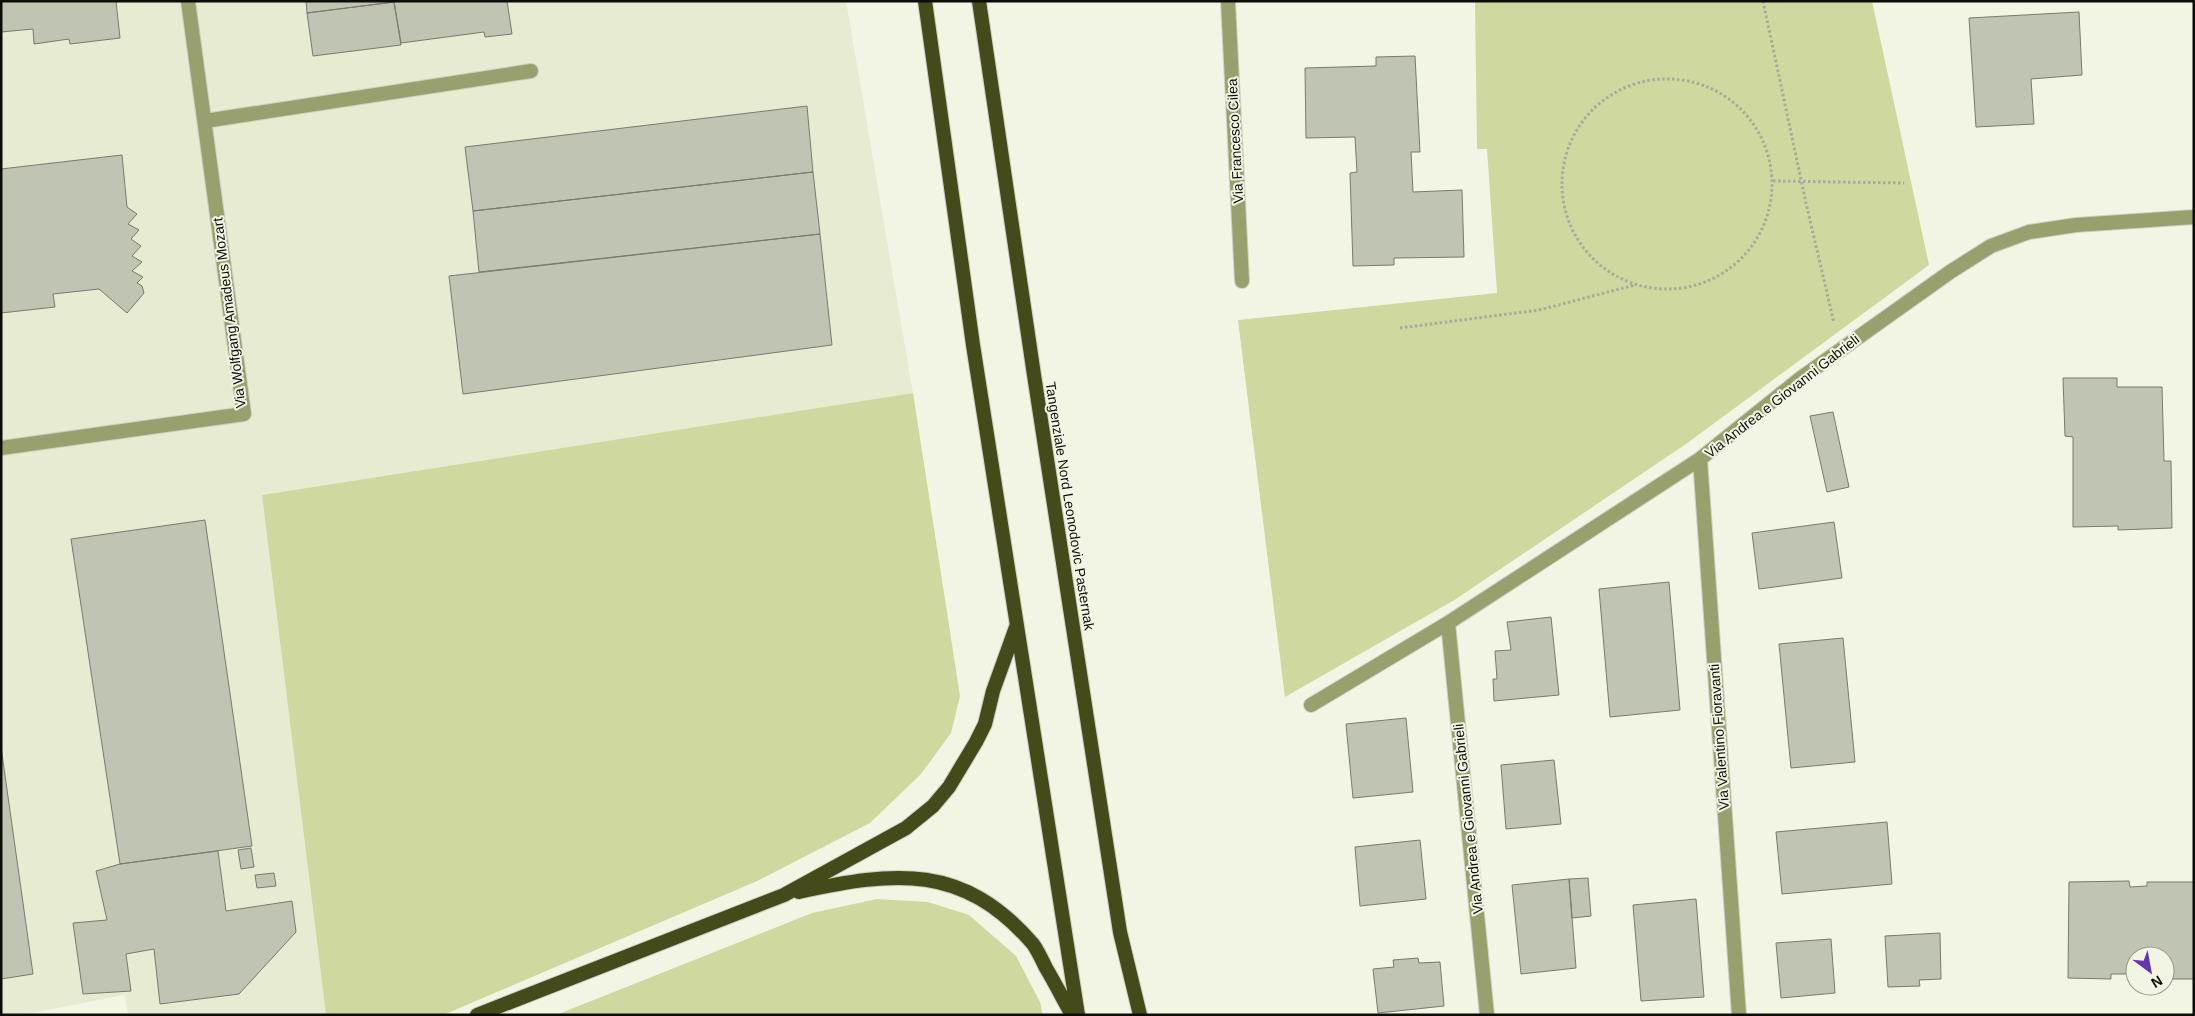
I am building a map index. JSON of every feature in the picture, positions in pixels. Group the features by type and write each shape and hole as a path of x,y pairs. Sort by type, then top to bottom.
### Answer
{"highway":[{"path":"925,1 973,345 1054,849 1078,1015"},
{"name":"Tangenziale Nord Leonodovic Pasternak","path":"979,1 1034,375 1120,932 1140,1015"},
{"path":"477,1015 784,895 906,828 933,806 949,787 966,760 985,724 993,691 1017,626"},
{"path":"784,895 851,881 908,877 941,881 968,891 998,911 1034,945 1072,1015"}],"street":[{"name":"Via Wolfgang Amadeus Mozart","path":"1,448 244,414 188,1"},
{"name":"Via Francesco Cilea","path":"1228,1 1242,281"},
{"path":"205,121 531,71"},
{"name":"Via Andrea e Giovanni Gabrieli","path":"1310,705 1448,623 1700,459 1801,378 1966,261 1991,246 2029,232 2076,225 2194,218"},
{"name":"Via Valentino Fioravanti","path":"1700,459 1739,1015"},
{"name":"Via Andrea e Giovanni Gabrieli","path":"1448,623 1487,1015"}],"path":[{"path":"1763,1 1833,320 1846,346"},
{"path":"1656,80 1688,80 1711,88 1731,100 1748,116 1762,136 1770,158 1773,181 1771,204 1765,225 1754,244 1734,265 1703,284 1681,289 1660,290 1635,286 1612,275 1592,260 1576,239 1566,217 1561,192 1562,167 1570,143 1578,128 1598,104 1618,90 1641,82 1656,80"},
{"path":"1773,181 1904,183"},
{"path":"1400,328 1539,310 1635,286"}],"shaded area":[{"path":"1,1 846,1 913,393 262,495 326,1015 128,1015 125,995 21,1015 1,1015"}],"green space":[{"path":"1475,1 1872,1 1929,265 1686,444 1456,599 1285,697 1238,320 1497,293 1487,149 1477,149"},
{"path":"913,393 960,696 951,733 921,774 870,823 755,882 443,1015 326,1015 262,495"},
{"path":"877,899 928,902 969,915 1016,956 1040,1002 1043,1015 556,1015 812,913"}],"building":[{"path":"1,1 116,1 120,38 70,44 69,39 34,44 33,29 1,32"},
{"path":"306,1 507,1 512,34 485,37 484,32 401,43 394,2 307,13"},
{"path":"394,2 401,45 313,56 307,13"},
{"path":"2079,12 2082,75 2031,79 2034,124 1976,127 1969,18"},
{"path":"1415,56 1420,152 1411,152 1413,192 1462,190 1464,257 1394,258 1394,265 1353,266 1350,173 1357,172 1355,137 1306,138 1305,68 1376,66 1376,57"},
{"path":"807,106 813,172 473,211 465,147"},
{"path":"122,155 127,207 137,214 128,224 139,230 131,239 141,246 132,256 142,262 132,271 143,277 137,283 142,286 144,293 127,313 99,289 53,294 55,307 1,313 1,169"},
{"path":"813,172 820,234 479,272 473,211"},
{"path":"820,234 832,345 463,394 449,276"},
{"path":"2063,378 2117,378 2117,387 2162,387 2164,461 2171,461 2172,528 2118,530 2118,526 2073,527 2073,437 2065,436"},
{"path":"1833,412 1849,487 1827,492 1810,416"},
{"path":"205,520 252,846 120,864 71,539"},
{"path":"1834,522 1842,578 1759,589 1752,533"},
{"path":"1669,582 1680,710 1610,717 1599,589"},
{"path":"1551,617 1559,695 1494,701 1493,679 1497,679 1495,651 1511,650 1507,622"},
{"path":"1843,638 1855,762 1791,768 1779,644"},
{"path":"1406,718 1413,792 1353,798 1346,724"},
{"path":"1,747 33,974 1,979"},
{"path":"1554,760 1561,824 1506,829 1501,765"},
{"path":"1887,822 1892,884 1782,894 1776,832"},
{"path":"1420,840 1426,899 1360,906 1355,847"},
{"path":"251,848 254,867 241,869 238,850"},
{"path":"218,851 226,911 292,901 296,932 239,994 160,1004 154,949 126,954 131,991 83,994 73,923 107,920 96,871 120,864"},
{"path":"274,873 276,886 257,888 255,875"},
{"path":"1588,878 1591,916 1572,918 1569,879"},
{"path":"1569,879 1576,968 1521,974 1512,885"},
{"path":"2129,881 2130,887 2147,886 2147,882 2194,882 2194,979 2175,979 2175,946 2125,946 2125,974 2111,974 2111,979 2068,978 2069,882"},
{"path":"1696,899 1704,997 1641,1001 1633,905"},
{"path":"1940,933 1941,979 1919,980 1920,986 1888,987 1885,936"},
{"path":"1831,939 1835,993 1781,998 1776,943"},
{"path":"1418,958 1419,963 1440,962 1444,1006 1378,1013 1373,969 1394,967 1393,960"}]}
